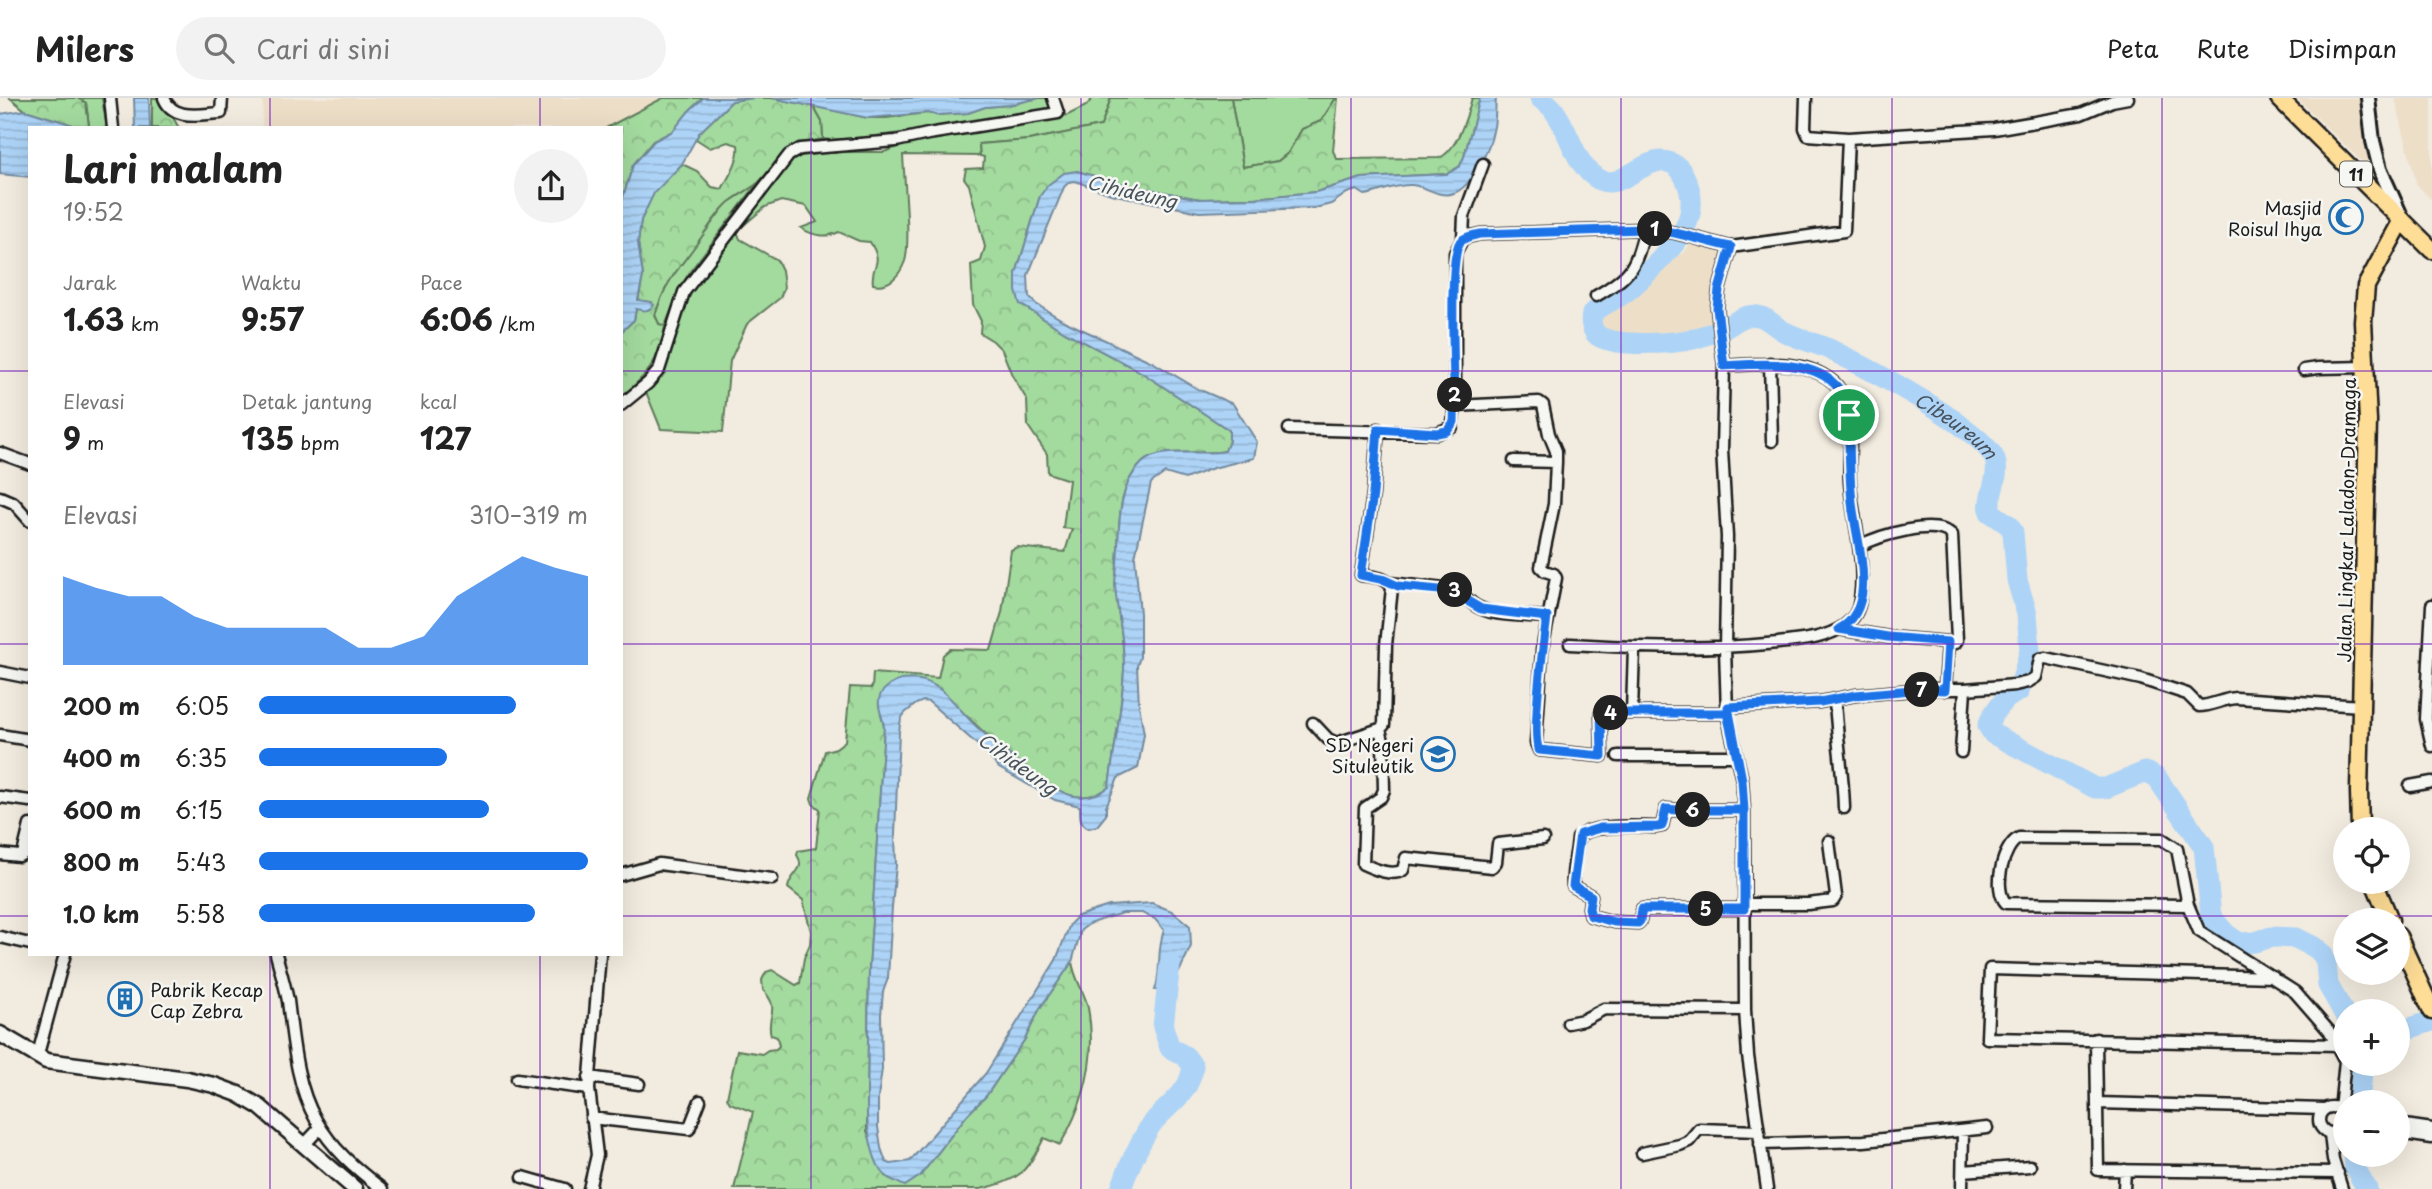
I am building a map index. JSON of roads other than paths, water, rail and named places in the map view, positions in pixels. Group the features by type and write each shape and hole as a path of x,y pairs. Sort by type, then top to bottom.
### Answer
{"main road":[{"name":"11","path":"2279,98 2432,250"},
{"name":"Jalan Lingkar Laladon-Dramaga","path":"2360,817 2368,421 2363,321 2365,286 2402,220"},
{"path":"2410,963 2432,1012"},
{"path":"0,1034 46,1060 187,1079 226,1089 260,1107 355,1189"}],"street":[{"path":"110,98 113,126"},
{"path":"164,98 170,108 178,113 197,115 221,113 222,98"},
{"path":"1806,98 1804,128 1808,135 1848,138 1994,129 2081,114 2112,101 2129,98"},
{"path":"2368,98 2373,141 2381,169 2402,220"},
{"path":"623,403 659,370 684,292 771,175 789,155 800,149 896,141 1058,113 1054,100"},
{"path":"1463,238 1480,234 1645,229 1667,230 1695,240 1731,247 1844,231 1848,138"},
{"path":"1289,429 1378,429 1437,433 1447,431 1454,422 1455,253 1463,238 1464,216 1483,164"},
{"path":"1596,296 1627,276 1636,261 1645,229"},
{"path":"1731,247 1719,290 1717,322 1724,366 1722,450 1727,537 1725,648 1728,710 1742,780 1744,810 1745,1010 1767,1189"},
{"path":"1570,644 1725,648 1814,639 1839,629 1852,619 1860,602 1862,568 1852,510 1849,415 1841,391 1833,382 1815,372 1770,363 1724,366"},
{"path":"1770,363 1772,441"},
{"path":"2304,370 2367,367"},
{"path":"1455,406 1539,402 1544,410 1556,451 1554,504 1541,567 1556,578 1542,650 1536,743 1539,750 1602,756 1601,713 1728,710 1835,701 1856,695 1923,689 2015,685 2036,677 2040,659 2046,658 2141,679 2187,694 2199,706 2236,698 2362,706"},
{"path":"1378,429 1373,494 1361,575 1390,583 1453,590 1460,592 1469,602 1481,609 1547,617"},
{"path":"0,453 28,463"},
{"path":"1514,461 1556,463"},
{"path":"0,497 14,503 28,519"},
{"path":"1839,629 1888,637 1955,643 1956,640 1950,533 1933,529 1912,530 1884,535 1859,545"},
{"path":"1313,723 1328,740 1337,743 1384,726 1386,645 1392,589 1390,583"},
{"path":"2432,605 2429,718 2432,746"},
{"path":"1945,690 1948,642"},
{"path":"1632,713 1634,647"},
{"path":"0,672 28,678"},
{"path":"1961,752 1965,689"},
{"path":"1835,701 1844,808"},
{"path":"1380,729 1383,741 1384,790 1381,797 1365,808 1365,865 1397,873 1403,870 1406,858 1492,867 1496,862 1498,844 1543,839"},
{"path":"0,735 28,740"},
{"path":"1618,756 1736,756"},
{"path":"2410,786 2432,782"},
{"path":"0,797 28,800"},
{"path":"1744,810 1669,808 1666,809 1662,826 1586,831 1578,838 1573,886 1591,896 1591,916 1614,922 1638,923 1642,909 1816,904 1833,901 1836,896 1829,841"},
{"path":"0,854 23,854 28,833"},
{"path":"2188,905 2006,903 2001,898 2002,871 2012,842 2019,838 2162,839 2177,849 2188,905 2199,931 2295,992 2333,1037"},
{"path":"623,874 659,864 772,879"},
{"path":"0,937 28,944"},
{"path":"38,1054 64,956"},
{"path":"277,956 305,1094 320,1128 352,1166 382,1189"},
{"path":"589,1189 597,1156 591,1118 589,1077 600,956"},
{"path":"2273,977 1990,969 1987,1038 2333,1045"},
{"path":"1568,1023 1583,1020 1604,1009 1745,1010"},
{"path":"2096,1039 2098,1170 2338,1173"},
{"path":"589,1077 639,1084"},
{"path":"517,1079 589,1089"},
{"path":"591,1118 689,1129 700,1101"},
{"path":"2097,1103 2333,1109"},
{"path":"2333,1109 2319,1118 2321,1128 2333,1132"},
{"path":"2410,1126 2432,1129"},
{"path":"304,1145 320,1128"},
{"path":"1760,1144 1864,1141 1987,1128"},
{"path":"1642,1153 1681,1145 1699,1129 1758,1131"},
{"path":"1962,1131 1962,1189"},
{"path":"2330,1133 2333,1160 2342,1189"},
{"path":"2410,1135 2432,1138"},
{"path":"1962,1171 2030,1166"},
{"path":"2124,1189 2125,1170"},
{"path":"523,1177 565,1189"}],"water":[{"path":"134,98 149,98 150,126 135,126"},
{"path":"703,98 755,98 732,101 699,133 682,164 654,193 641,220 638,243 643,276 638,300 654,305 646,310 636,309 634,320 623,330 623,198 633,165 654,141 673,131"},
{"path":"772,98 1039,98 985,107 968,113 868,118"},
{"path":"1480,98 1496,98 1495,123 1491,138 1473,175 1454,193 1443,194 1406,185 1365,195 1357,190 1331,204 1315,208 1199,212 1111,194 1075,181 1064,187 1028,275 1029,297 1064,321 1233,404 1257,442 1254,458 1213,468 1185,479 1165,473 1151,483 1135,557 1140,614 1140,657 1137,666 1144,734 1138,768 1118,778 1106,807 1106,815 1097,826 1089,828 1083,824 1080,806 1055,800 999,768 980,747 929,702 916,704 901,719 896,865 888,978 883,992 881,1015 882,1069 878,1098 878,1127 886,1162 891,1164 910,1161 986,1073 1056,960 1070,924 1078,916 1109,906 1152,903 1172,911 1190,926 1191,946 1170,992 1155,990 1164,930 1155,919 1142,913 1123,913 1089,924 1081,930 1072,962 986,1096 967,1115 920,1176 905,1186 892,1180 880,1170 874,1154 867,1111 869,970 884,727 879,707 880,696 889,686 901,680 927,682 948,696 972,722 1011,756 1064,793 1079,797 1088,796 1109,787 1124,670 1115,585 1120,511 1127,485 1133,473 1150,458 1170,453 1225,451 1229,441 1229,430 1141,372 1065,332 1020,304 1016,291 1016,274 1040,196 1048,185 1064,173 1077,171 1118,183 1199,199 1255,198 1316,192 1362,178 1447,174 1460,166 1464,157"},
{"path":"25,110 73,126 28,126 28,177 0,174 0,114"}],"waterway":[{"name":"Cibeureum","path":"1540,98 1554,110 1578,157 1598,179 1606,182 1622,179 1645,166 1665,161 1681,171 1690,192 1689,217 1678,239 1634,285 1592,314 1595,333 1600,337 1621,342 1664,343 1700,337 1749,316 1761,317 1785,332 1829,349 1921,399 1947,415 1986,447 1996,466 1990,512 2009,525 2013,532 2017,580 2027,614 2030,650 2019,691 2004,701 1990,720 1988,726 1993,734 2095,788 2106,788 2145,772 2157,778 2204,847 2211,916 2225,933 2239,943 2271,937 2296,938 2316,948 2323,955 2328,985 2336,999"},
{"name":"Cihideung","path":"1121,1189 1149,1128 1181,1094 1191,1077 1193,1066 1185,1056 1170,1048 1163,1027 1170,964"},
{"path":"2410,1028 2432,1021"},
{"name":"Cibeureum","path":"2360,1090 2362,1076"},
{"name":"Cibeureum","path":"2355,1167 2367,1189"}],"place":[{"name":"Masjid Roisul Ihya","path":"2346,217"},
{"name":"SD Negeri Situleutik","path":"1438,754"},
{"name":"Pabrik Kecap Cap Zebra","path":"125,999"}]}
